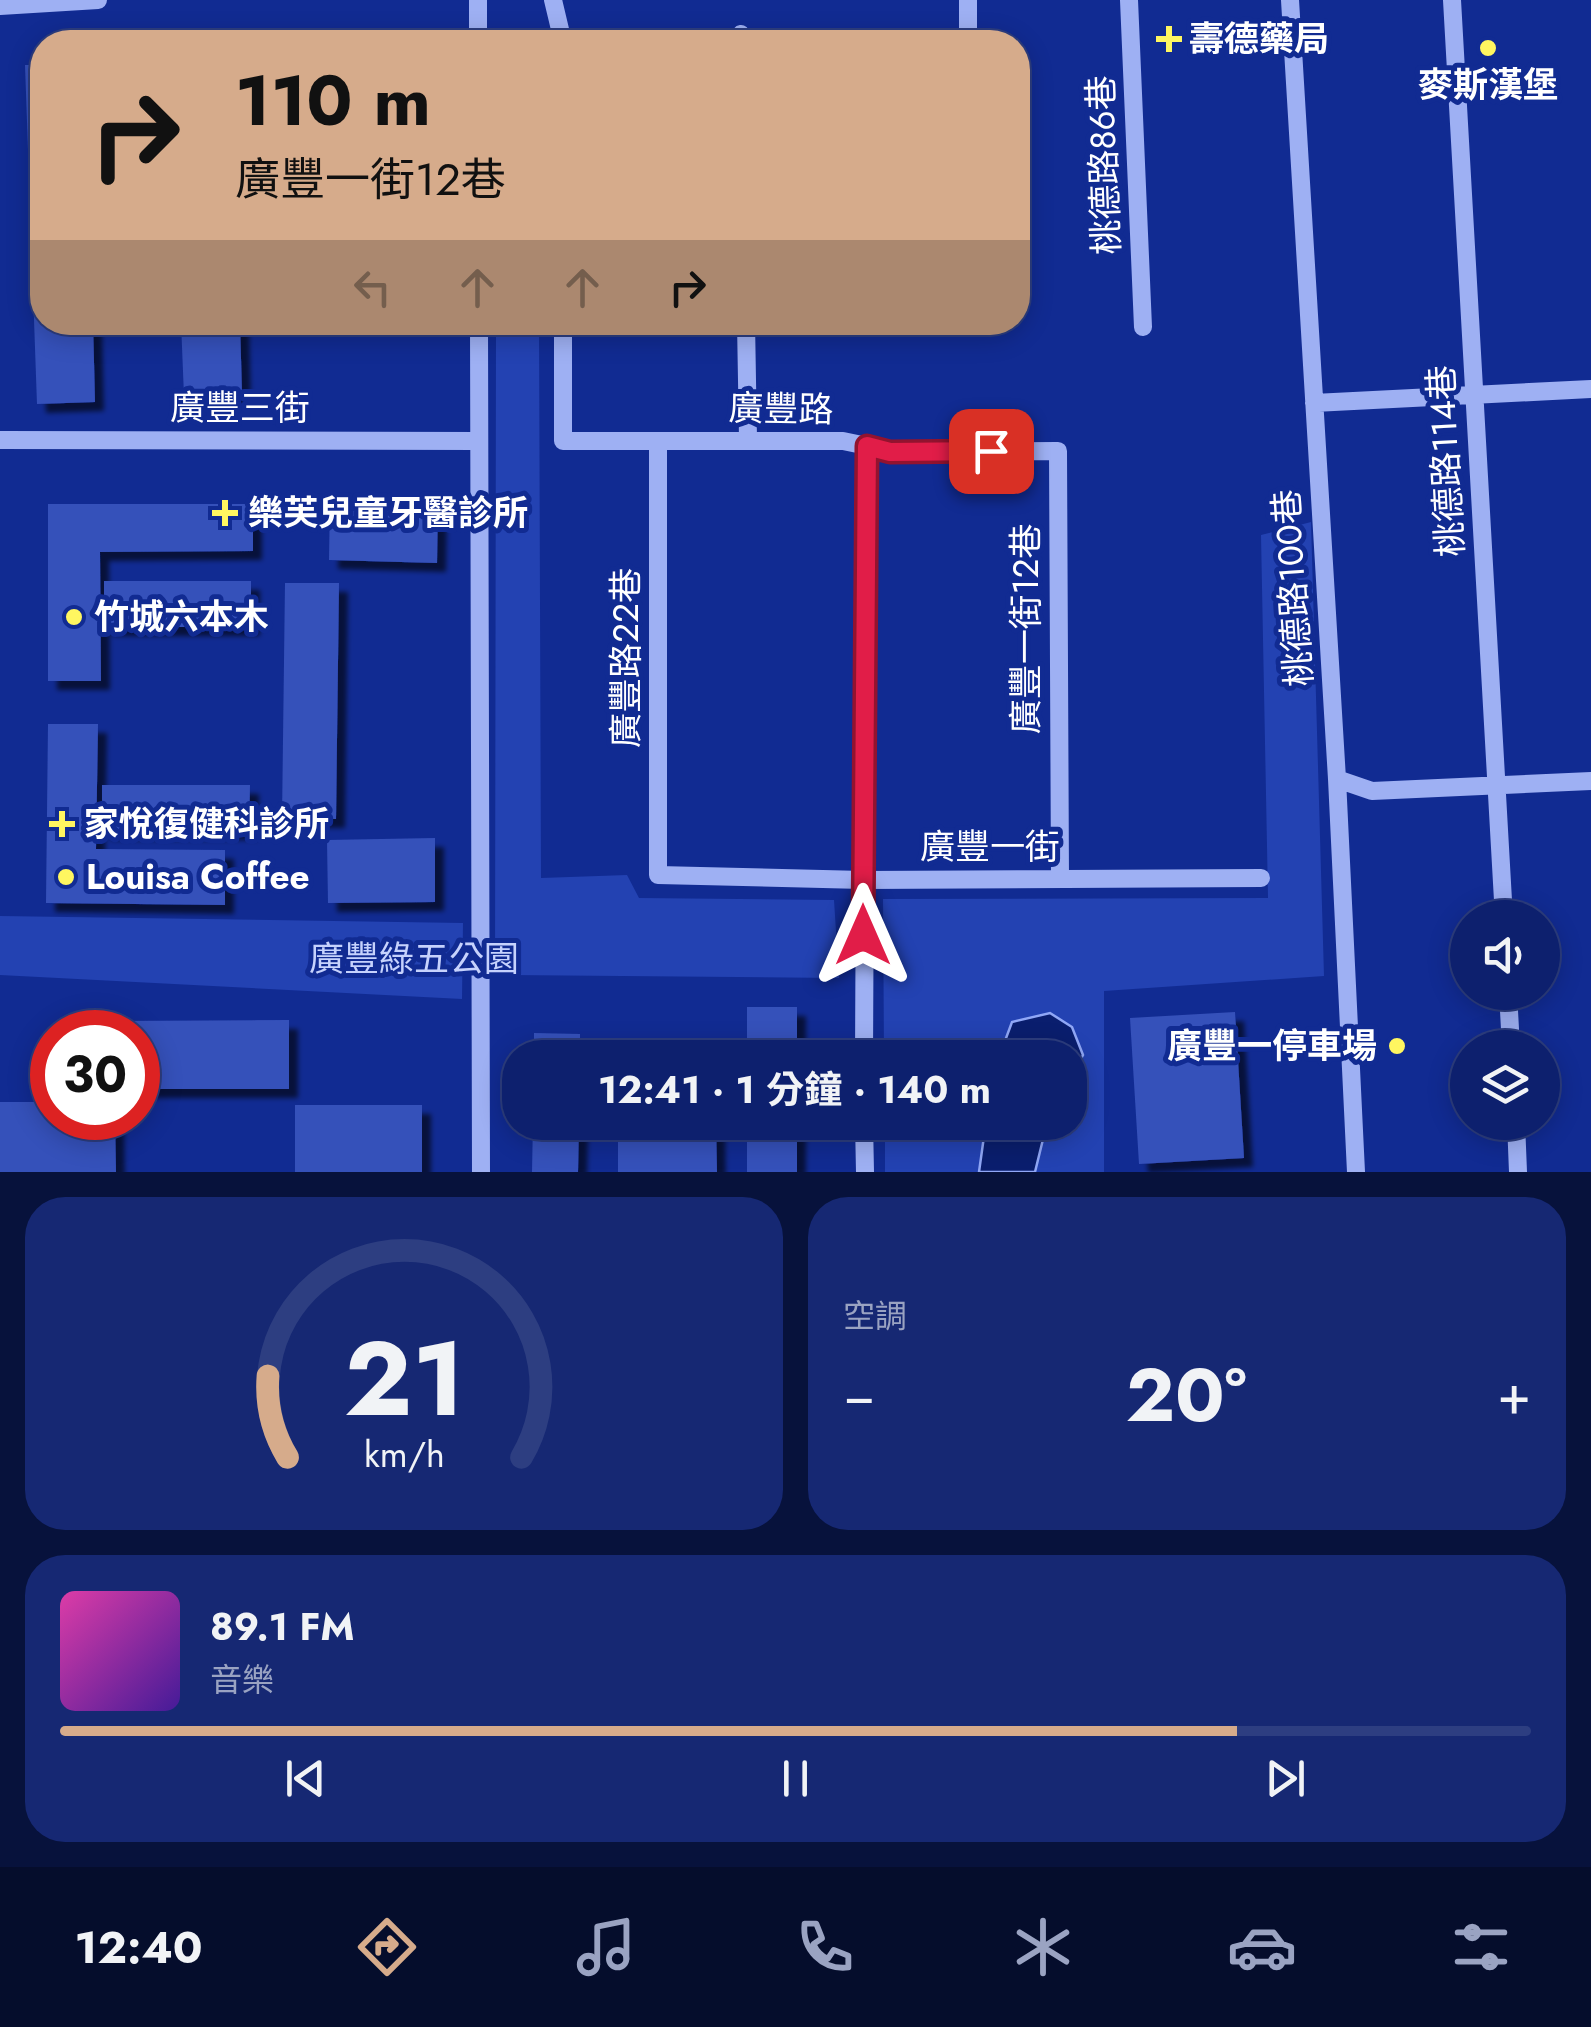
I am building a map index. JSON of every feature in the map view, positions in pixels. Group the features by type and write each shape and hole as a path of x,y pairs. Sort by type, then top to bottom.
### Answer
{"street":[{"path":"0,6 98,0"},
{"path":"478,0 478,30"},
{"path":"553,0 560,30"},
{"path":"968,0 968,30"},
{"name":"桃德路86巷","path":"1129,0 1143,326"},
{"name":"桃德路100巷","path":"1290,0 1337,779 1356,1172"},
{"name":"桃德路114巷","path":"1452,0 1503,900"},
{"path":"479,335 481,1172"},
{"name":"廣豐路","path":"563,335 563,441 748,439 844,441 867,446 864,1040"},
{"path":"746,335 748,439"},
{"path":"1314,403 1591,389"},
{"name":"廣豐三街","path":"0,440 479,442"},
{"name":"廣豐路22巷","path":"658,441 658,875"},
{"name":"廣豐一街12巷","path":"867,446 890,452 1058,451 1060,879"},
{"path":"1337,779 1372,791 1591,781"},
{"name":"廣豐一街","path":"658,875 863,880 1261,878"},
{"path":"864,1140 865,1172"},
{"path":"1517,1140 1518,1172"}],"green space":[{"path":"496,335 539,335 541,878 627,875 639,898 834,900 839,978 495,975"},
{"path":"1311,522 1324,976 1104,991 1104,1172 885,1172 885,1140 1087,1140 1087,1040 884,1040 883,899 1268,898 1261,535"},
{"name":"廣豐綠五公園","path":"0,916 463,923 462,999 0,975"}],"shaded area":[{"path":"1050,1013 1072,1027 1077,1040 1005,1040 1012,1022"},
{"path":"983,1140 1043,1140 1035,1172 979,1172"}],"building":[{"path":"25,65 30,65 30,206"},
{"path":"35,335 93,335 95,402 37,404"},
{"path":"182,335 240,335 242,394 184,396"},
{"path":"330,499 438,502 437,563 329,560"},
{"name":"竹城六本木","path":"48,504 253,504 253,551 100,552 101,681 48,681"},
{"name":"竹城六本木","path":"104,581 251,581 251,627 104,627"},
{"path":"285,583 339,583 336,819 282,819"},
{"name":"竹城六本木","path":"48,724 98,724 96,849 225,850 225,905 46,903"},
{"path":"102,785 250,785 249,831 102,831"},
{"path":"435,838 435,902 328,903 327,840"},
{"path":"747,1007 797,1007 797,1040 747,1040"},
{"path":"1235,1012 1244,1158 1139,1164 1130,1018"},
{"path":"289,1020 289,1089 160,1089 160,1021"},
{"path":"534,1033 580,1034 580,1040 534,1040"},
{"path":"0,1102 30,1102 30,1140 115,1140 116,1172 0,1172"},
{"path":"295,1105 422,1105 422,1172 295,1172"},
{"path":"533,1140 579,1140 578,1172 532,1172"},
{"path":"618,1140 716,1140 717,1172 618,1172"},
{"path":"747,1140 797,1140 797,1172 747,1172"}],"place":[{"name":"壽德藥局","path":"1169,39"},
{"name":"麥斯漢堡","path":"1488,48"},
{"name":"樂芙兒童牙醫診所","path":"225,513"},
{"name":"竹城六本木","path":"74,617"},
{"name":"家悅復健科診所","path":"62,824"},
{"name":"Louisa Coffee","path":"66,877"},
{"name":"廣豐一停車場","path":"1397,1046"}],"route":[{"path":"863,935 867,446 890,452 991,451"}]}
